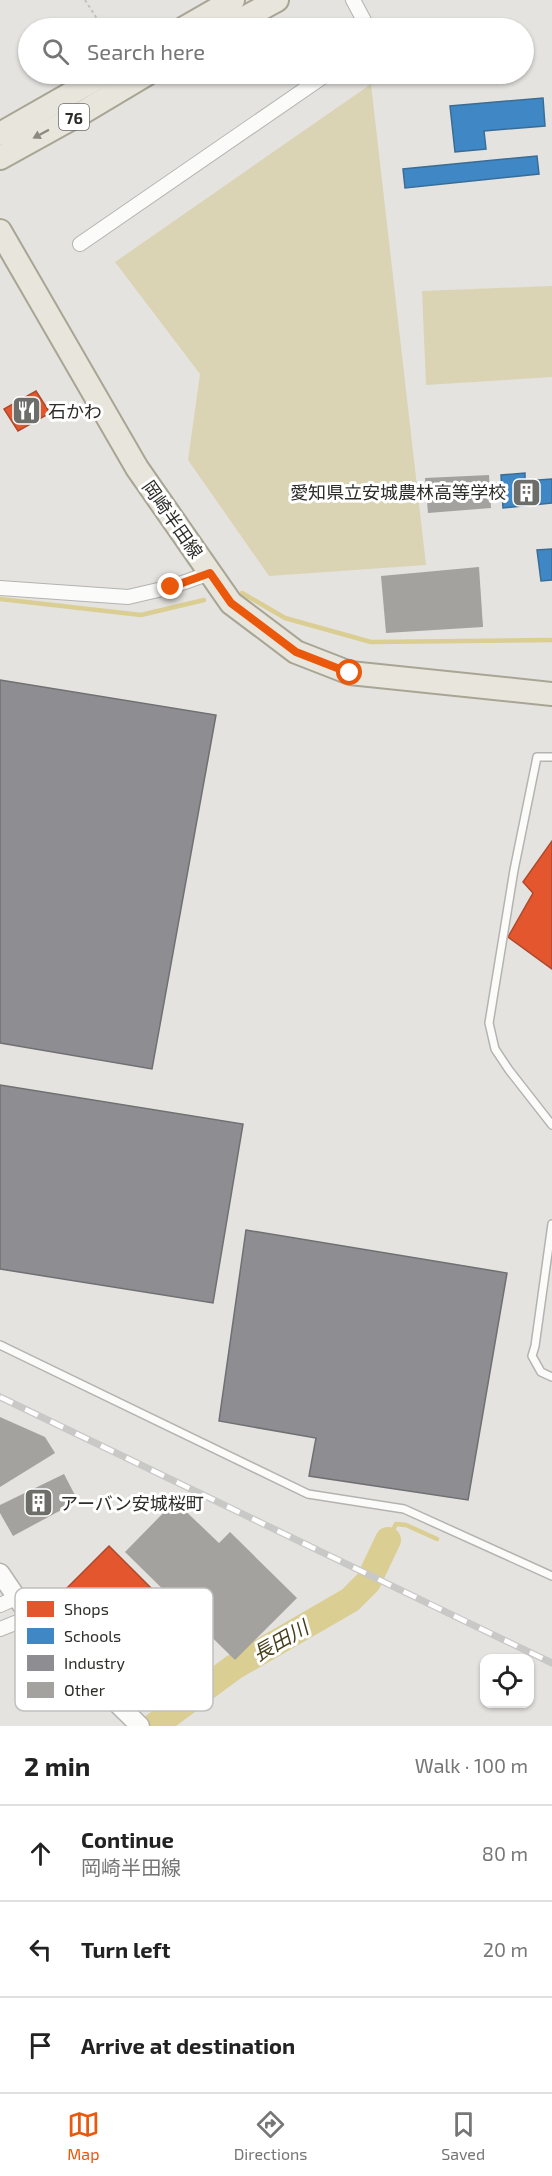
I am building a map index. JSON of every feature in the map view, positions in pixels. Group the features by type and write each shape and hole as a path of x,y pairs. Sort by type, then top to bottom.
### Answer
{"main road":[{"path":"201,18 233,0"},
{"path":"244,18 277,0"},
{"name":"76","path":"0,134 88,84"},
{"name":"76","path":"0,158 130,84"},
{"name":"岡崎半田線","path":"0,231 137,468 231,603 296,652 350,673 552,694"}],"street":[{"path":"353,0 363,18"},
{"path":"80,244 312,84"},
{"path":"0,588 128,597 171,587 210,573"},
{"path":"0,1573 15,1593"},
{"path":"0,1605 15,1598"},
{"path":"0,1629 15,1623"},
{"path":"125,1711 140,1726"}],"lane":[{"path":"552,757 537,757 514,870 489,1023 495,1049 552,1125"},
{"path":"552,1224 532,1356 541,1372 552,1377"},
{"path":"0,1345 308,1494 404,1509 552,1576"}],"path":[{"path":"85,0 97,18"}],"shaded area":[{"path":"371,84 426,565 269,576 188,460 200,374 115,262"},
{"path":"552,286 552,377 426,385 422,291"}],"building: Shops":[{"name":"石かわ","path":"36,391 50,413 18,431 4,409"},
{"path":"552,841 552,969 508,937 533,893 523,882"},
{"path":"109,1546 151,1588 67,1588"}],"building: Schools":[{"path":"543,98 545,126 484,131 486,149 455,152 450,106"},
{"path":"537,156 539,174 405,188 403,169"},
{"name":"愛知県立安城農林高等学校","path":"525,473 525,481 552,479 552,503 503,508 501,475"},
{"path":"552,549 552,580 541,581 537,550"}],"building: Industry":[{"path":"0,680 216,715 152,1069 0,1043"},
{"path":"0,1085 243,1124 213,1303 0,1269"},
{"path":"246,1230 507,1273 468,1500 309,1476 316,1438 219,1421"}],"building: Other":[{"path":"489,475 491,508 428,513 425,478"},
{"path":"479,567 483,627 386,633 381,576"},
{"path":"0,1417 45,1437 55,1453 0,1487"},
{"name":"アーバン安城桜町","path":"64,1474 78,1501 13,1536 0,1513 0,1505"},
{"path":"175,1501 219,1543 230,1532 297,1598 235,1660 213,1638 213,1588 162,1588 125,1552"}],"waterway":[{"path":"242,593 285,618 371,642 552,640"},
{"path":"0,599 141,615 204,600"},
{"path":"388,1540 396,1524 406,1525 437,1539"},
{"name":"長田川","path":"213,1682 234,1667 350,1600 368,1582 388,1540"},
{"name":"長田川","path":"154,1726 174,1711"}],"railway":[{"path":"0,1397 552,1663"}],"place":[{"name":"石かわ","path":"27,411"},
{"name":"愛知県立安城農林高等学校","path":"527,492"},
{"name":"アーバン安城桜町","path":"39,1503"}],"route":[{"path":"171,587 210,573 231,603 296,652 350,673"}]}
